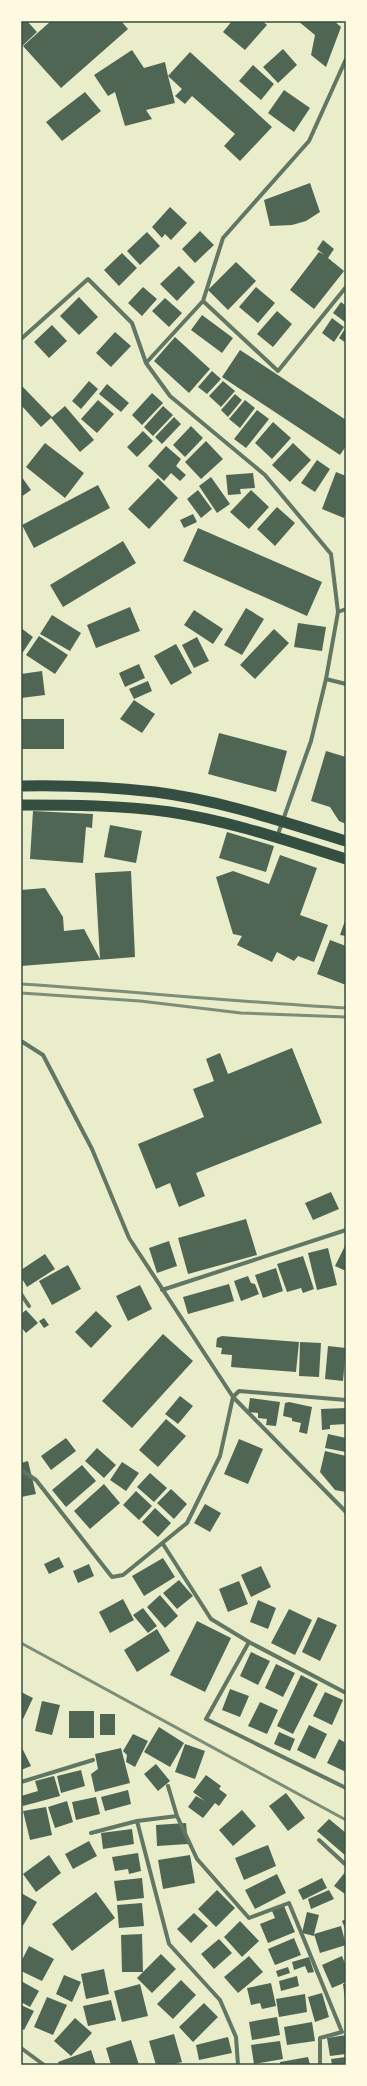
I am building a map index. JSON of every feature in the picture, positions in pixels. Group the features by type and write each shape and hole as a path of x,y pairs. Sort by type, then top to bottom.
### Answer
{"highway":[{"path":"21,786 55,785 156,792 210,802 283,821 346,841"},
{"path":"21,805 123,807 171,812 277,838 346,859"}],"street":[{"path":"146,363 203,301 223,238 310,141 346,59"},
{"path":"21,339 88,279 132,322 146,363 170,396 264,475 331,554 338,612 326,679 310,741 277,838"},
{"path":"203,301 278,371 346,287"},
{"path":"338,612 346,609"},
{"path":"326,679 346,684"},
{"path":"21,1041 43,1055 92,1150 129,1238 233,1397 346,1512"},
{"path":"162,1290 346,1230"},
{"path":"21,1294 29,1306"},
{"path":"21,1470 36,1480 112,1577 123,1575 187,1523 220,1456 233,1397 239,1391 346,1400"},
{"path":"163,1544 211,1619 249,1642 346,1693"},
{"path":"249,1642 206,1719 346,1788"},
{"path":"21,1782 93,1760"},
{"path":"168,1786 177,1816 197,1859 249,1918 289,1903 342,2032 320,2038 320,2065"},
{"path":"91,1833 137,1821 177,1816"},
{"path":"137,1821 169,1944 220,2000 236,2036 238,2065"},
{"path":"319,1840 346,1865"},
{"path":"21,2048 44,2065"}],"building":[{"path":"21,21 27,21 37,32 21,47"},
{"path":"51,21 121,21 128,29 61,88 23,46"},
{"path":"232,21 262,21 267,25 245,50 223,32"},
{"path":"298,21 334,21 341,27 326,67 311,55 315,35"},
{"path":"283,49 297,65 278,83 263,67"},
{"path":"132,50 144,68 165,62 175,103 146,110 152,119 125,126 115,92 108,96 94,75"},
{"path":"190,52 272,127 240,161 224,146 235,134 192,96 185,104 175,96 182,89 168,76"},
{"path":"253,65 274,84 261,100 239,81"},
{"path":"284,90 310,108 294,132 268,113"},
{"path":"85,92 101,111 62,141 46,122"},
{"path":"310,183 320,212 306,221 292,225 270,226 264,200"},
{"path":"170,207 187,223 171,240 165,234 162,238 152,227"},
{"path":"200,231 214,245 195,263 182,249"},
{"path":"147,232 160,246 140,265 127,251"},
{"path":"323,240 334,249 328,258 344,271 314,309 290,290 319,252 324,255 317,249"},
{"path":"122,253 137,268 119,286 104,270"},
{"path":"236,262 256,281 228,310 208,290"},
{"path":"179,266 195,282 177,301 160,284"},
{"path":"143,287 157,299 142,316 128,303"},
{"path":"256,287 275,303 258,323 239,307"},
{"path":"79,297 98,317 79,335 60,316"},
{"path":"165,298 182,313 169,327 152,311"},
{"path":"341,302 346,306 345,322 333,313"},
{"path":"277,311 292,324 273,347 257,334"},
{"path":"202,315 233,338 222,353 191,330"},
{"path":"332,318 344,327 334,342 322,333"},
{"path":"52,325 67,341 49,358 34,342"},
{"path":"346,327 346,343 339,338"},
{"path":"115,332 131,346 111,367 96,353"},
{"path":"175,337 210,369 189,393 154,361"},
{"path":"240,350 346,420 346,446 340,455 222,377"},
{"path":"212,371 221,379 207,394 198,387"},
{"path":"89,381 98,389 81,409 72,401"},
{"path":"223,381 235,391 221,407 209,396"},
{"path":"107,384 129,403 121,412 99,394"},
{"path":"22,386 52,417 41,427 21,405"},
{"path":"152,393 163,403 142,425 132,415"},
{"path":"235,394 242,400 228,417 221,410"},
{"path":"98,400 114,414 97,433 81,419"},
{"path":"245,400 255,408 240,428 229,419"},
{"path":"65,406 94,440 80,452 51,418"},
{"path":"163,406 173,415 153,436 144,427"},
{"path":"257,410 269,419 246,448 234,439"},
{"path":"174,417 181,424 162,444 155,437"},
{"path":"273,422 291,438 272,459 255,443"},
{"path":"191,426 203,438 185,457 173,445"},
{"path":"143,431 153,441 137,457 127,447"},
{"path":"206,441 223,459 201,479 185,462"},
{"path":"45,443 84,473 65,498 26,467"},
{"path":"293,443 311,460 290,482 272,465"},
{"path":"166,446 181,459 176,466 186,475 180,481 171,473 164,481 148,466"},
{"path":"317,460 330,469 315,492 301,483"},
{"path":"336,472 346,476 346,512 344,518 322,509"},
{"path":"253,473 255,488 240,489 241,494 228,495 226,475"},
{"path":"21,476 31,490 21,497"},
{"path":"211,477 230,504 217,513 199,486"},
{"path":"158,478 178,498 149,529 128,509"},
{"path":"98,485 110,508 34,548 22,525"},
{"path":"198,490 212,509 201,518 187,499"},
{"path":"251,490 269,507 249,529 230,512"},
{"path":"277,507 295,523 275,546 257,529"},
{"path":"193,514 197,522 184,528 180,520"},
{"path":"198,528 322,582 307,616 183,561"},
{"path":"123,541 136,563 63,607 50,585"},
{"path":"130,607 140,631 96,648 87,625"},
{"path":"246,608 264,619 242,655 224,645"},
{"path":"194,610 223,629 213,644 184,625"},
{"path":"52,615 81,633 70,651 40,634"},
{"path":"298,623 326,627 322,651 294,647"},
{"path":"21,628 33,637 21,655"},
{"path":"274,629 289,643 255,679 240,665"},
{"path":"39,636 68,655 55,674 26,655"},
{"path":"197,637 209,661 194,668 182,645"},
{"path":"176,644 192,673 171,685 154,656"},
{"path":"139,664 145,678 125,687 119,673"},
{"path":"42,671 45,695 21,698 21,674"},
{"path":"148,681 152,691 134,699 129,689"},
{"path":"134,700 155,714 142,733 120,719"},
{"path":"21,719 64,719 64,749 21,749"},
{"path":"219,733 287,751 276,792 208,774"},
{"path":"326,751 346,757 346,824 339,821 330,807 311,801"},
{"path":"33,811 93,814 92,828 86,827 83,863 30,859"},
{"path":"110,825 142,831 136,863 104,857"},
{"path":"227,832 274,846 266,872 219,858"},
{"path":"280,855 317,868 300,915 328,925 314,962 298,956 294,961 277,952 272,962 237,945 242,936 233,934 216,877 233,871 269,884"},
{"path":"131,871 135,957 21,966 21,890 45,888 63,917 64,931 84,929 100,959 95,873"},
{"path":"346,918 346,936 340,935"},
{"path":"330,940 346,946 346,985 317,974"},
{"path":"292,1048 322,1123 196,1173 205,1196 179,1207 170,1183 156,1189 138,1144 204,1117 193,1089 214,1081 206,1059 220,1053 228,1074"},
{"path":"331,1192 339,1209 313,1220 305,1203"},
{"path":"246,1219 257,1255 188,1274 178,1238"},
{"path":"169,1241 177,1266 157,1273 149,1248"},
{"path":"346,1244 346,1271 335,1266"},
{"path":"328,1248 337,1285 317,1290 308,1253"},
{"path":"45,1254 55,1269 27,1287 21,1277 21,1270"},
{"path":"303,1256 314,1289 303,1293 301,1288 287,1292 277,1264"},
{"path":"68,1265 81,1289 52,1305 39,1281"},
{"path":"276,1268 283,1291 263,1298 255,1275"},
{"path":"248,1276 251,1283 255,1284 259,1294 241,1301 234,1281"},
{"path":"229,1284 234,1301 188,1314 183,1297"},
{"path":"140,1285 152,1309 128,1321 116,1296"},
{"path":"26,1310 38,1323 26,1333 21,1327 21,1314"},
{"path":"96,1311 112,1326 91,1348 75,1332"},
{"path":"44,1318 49,1325 44,1328 39,1321"},
{"path":"163,1334 193,1361 132,1428 102,1401"},
{"path":"222,1336 299,1342 296,1372 231,1367 232,1355 221,1354 222,1348 216,1347 217,1338"},
{"path":"300,1342 321,1343 319,1377 299,1376"},
{"path":"328,1346 346,1348 343,1381 325,1379"},
{"path":"180,1396 193,1406 178,1424 165,1414"},
{"path":"250,1398 280,1402 276,1426 266,1425 267,1419 258,1418 258,1413 248,1412"},
{"path":"289,1402 312,1407 307,1434 299,1432 301,1423 292,1421 292,1418 283,1416 285,1403"},
{"path":"346,1408 346,1424 330,1425 330,1429 322,1430 321,1409"},
{"path":"166,1419 186,1436 158,1467 139,1450"},
{"path":"328,1434 346,1438 346,1452 325,1448"},
{"path":"66,1438 76,1451 51,1470 41,1456"},
{"path":"239,1439 263,1449 248,1484 224,1474"},
{"path":"97,1448 116,1465 104,1478 85,1461"},
{"path":"325,1451 346,1456 346,1492 335,1490 320,1472"},
{"path":"28,1461 36,1494 21,1497 21,1463"},
{"path":"122,1462 139,1473 126,1491 110,1480"},
{"path":"82,1465 96,1481 66,1507 52,1490"},
{"path":"150,1473 167,1488 154,1502 137,1487"},
{"path":"104,1484 120,1503 90,1529 74,1511"},
{"path":"171,1489 187,1504 174,1519 157,1503"},
{"path":"136,1491 152,1506 139,1520 123,1505"},
{"path":"205,1504 221,1513 210,1532 194,1523"},
{"path":"155,1508 171,1523 158,1537 142,1522"},
{"path":"59,1557 64,1567 49,1574 44,1564"},
{"path":"163,1558 175,1577 144,1596 132,1576"},
{"path":"89,1564 94,1576 78,1583 73,1571"},
{"path":"261,1566 271,1587 251,1597 241,1575"},
{"path":"179,1580 193,1596 177,1609 163,1593"},
{"path":"239,1581 248,1604 228,1612 219,1589"},
{"path":"160,1595 178,1616 165,1628 147,1607"},
{"path":"123,1599 134,1620 110,1633 99,1612"},
{"path":"258,1600 276,1608 268,1629 250,1622"},
{"path":"143,1608 157,1626 148,1633 133,1615"},
{"path":"289,1609 312,1620 295,1655 271,1643"},
{"path":"318,1617 337,1625 320,1661 302,1652"},
{"path":"197,1621 231,1638 205,1692 170,1675"},
{"path":"157,1629 170,1651 137,1672 124,1650"},
{"path":"251,1652 270,1661 258,1685 240,1676"},
{"path":"276,1664 295,1673 283,1697 265,1688"},
{"path":"301,1675 318,1684 293,1734 277,1726"},
{"path":"230,1689 249,1696 240,1717 222,1710"},
{"path":"21,1692 33,1698 23,1719 21,1718"},
{"path":"325,1692 343,1700 332,1725 313,1716"},
{"path":"42,1701 60,1705 52,1735 35,1731"},
{"path":"260,1702 278,1710 267,1734 248,1726"},
{"path":"69,1711 94,1711 94,1738 69,1738"},
{"path":"100,1714 115,1714 115,1735 100,1735"},
{"path":"309,1725 327,1734 315,1759 297,1750"},
{"path":"159,1727 184,1743 170,1767 144,1752"},
{"path":"279,1732 295,1739 290,1751 274,1744"},
{"path":"133,1734 148,1741 135,1767 126,1762 127,1755 123,1751"},
{"path":"339,1739 346,1743 346,1772 327,1763"},
{"path":"185,1744 205,1751 195,1779 175,1772"},
{"path":"22,1748 31,1766 21,1770 21,1749"},
{"path":"121,1748 130,1783 95,1792 91,1774 98,1769 95,1754"},
{"path":"156,1764 170,1781 158,1791 144,1774"},
{"path":"81,1770 85,1786 61,1793 57,1776"},
{"path":"206,1775 221,1786 219,1789 227,1795 219,1806 215,1803 203,1818 188,1807 196,1796 205,1801 193,1792"},
{"path":"54,1776 60,1796 23,1806 21,1796 38,1791 35,1781"},
{"path":"128,1790 131,1804 105,1811 101,1797"},
{"path":"286,1793 305,1818 288,1831 269,1806"},
{"path":"96,1797 100,1814 76,1820 72,1802"},
{"path":"67,1801 73,1822 55,1828 48,1807"},
{"path":"46,1807 52,1835 30,1840 23,1811"},
{"path":"242,1810 256,1826 233,1846 219,1830"},
{"path":"329,1819 346,1833 346,1856 317,1831"},
{"path":"186,1823 188,1844 157,1846 156,1825"},
{"path":"132,1829 134,1844 103,1849 101,1833"},
{"path":"89,1841 97,1856 73,1869 65,1854"},
{"path":"268,1845 276,1866 244,1880 235,1858"},
{"path":"138,1853 141,1871 129,1874 128,1869 115,1871 112,1857"},
{"path":"49,1855 61,1873 36,1892 23,1874"},
{"path":"190,1855 195,1883 163,1889 158,1860"},
{"path":"346,1871 346,1893 345,1894 334,1886"},
{"path":"277,1874 286,1893 255,1909 245,1890"},
{"path":"142,1878 144,1898 117,1901 114,1881"},
{"path":"322,1878 327,1888 303,1900 298,1890"},
{"path":"217,1890 235,1908 216,1927 198,1909"},
{"path":"329,1890 334,1899 311,1909 308,1899"},
{"path":"96,1892 115,1918 72,1951 52,1924"},
{"path":"21,1893 37,1902 21,1929"},
{"path":"142,1903 144,1926 119,1928 117,1905"},
{"path":"284,1906 295,1932 268,1943 260,1924 275,1918 272,1911"},
{"path":"307,1912 319,1915 314,1936 302,1933"},
{"path":"194,1913 208,1926 191,1943 177,1929"},
{"path":"346,1919 346,1931 342,1921"},
{"path":"240,1921 259,1941 242,1957 224,1937"},
{"path":"341,1926 346,1945 320,1953 314,1934"},
{"path":"142,1934 143,1972 122,1972 121,1935"},
{"path":"294,1938 301,1955 275,1965 268,1949"},
{"path":"219,1939 232,1953 214,1969 201,1954"},
{"path":"29,1946 54,1959 42,1981 21,1971 21,1962"},
{"path":"161,1954 176,1969 152,1993 137,1978"},
{"path":"249,1956 263,1972 238,1993 224,1977"},
{"path":"342,1956 346,1966 346,1982 332,1988 322,1965"},
{"path":"309,1957 314,1972 308,1973 305,1966 294,1970 292,1962"},
{"path":"288,1967 290,1973 278,1977 276,1971"},
{"path":"104,1969 109,1994 86,1999 81,1974"},
{"path":"64,1975 81,1982 72,2002 56,1994"},
{"path":"297,1976 299,1986 281,1991 279,1981"},
{"path":"181,1980 196,1995 173,2019 157,2004"},
{"path":"21,1981 39,1991 30,2007 21,2002"},
{"path":"271,1983 276,2006 262,2009 260,2003 251,2005 247,1988"},
{"path":"140,1984 148,2016 122,2022 114,1991"},
{"path":"343,1984 346,1984 346,1999 345,1999"},
{"path":"322,1993 329,2017 315,2022 308,1997"},
{"path":"305,1994 307,2012 279,2017 276,1999"},
{"path":"47,1997 67,2005 53,2035 34,2027"},
{"path":"111,2000 116,2020 88,2026 83,2006"},
{"path":"204,2003 218,2017 193,2042 179,2027"},
{"path":"21,2005 34,2011 24,2030 21,2028"},
{"path":"277,2017 280,2035 252,2040 249,2022"},
{"path":"75,2018 92,2033 71,2056 54,2041"},
{"path":"312,2022 315,2041 287,2045 284,2027"},
{"path":"174,2034 182,2062 171,2065 156,2065 149,2041"},
{"path":"346,2035 346,2054 330,2056 327,2038"},
{"path":"228,2037 232,2053 199,2060 196,2045"},
{"path":"131,2040 139,2065 111,2065 106,2048"},
{"path":"280,2041 283,2059 254,2064 251,2045"},
{"path":"91,2050 96,2065 59,2065 58,2062"},
{"path":"308,2057 310,2065 280,2065 280,2062"},
{"path":"346,2057 346,2065 332,2065 331,2059"}],"railway":[{"path":"21,984 346,1008"},
{"path":"21,993 140,1001 241,1013 346,1017"},
{"path":"21,1643 346,1820"}]}
